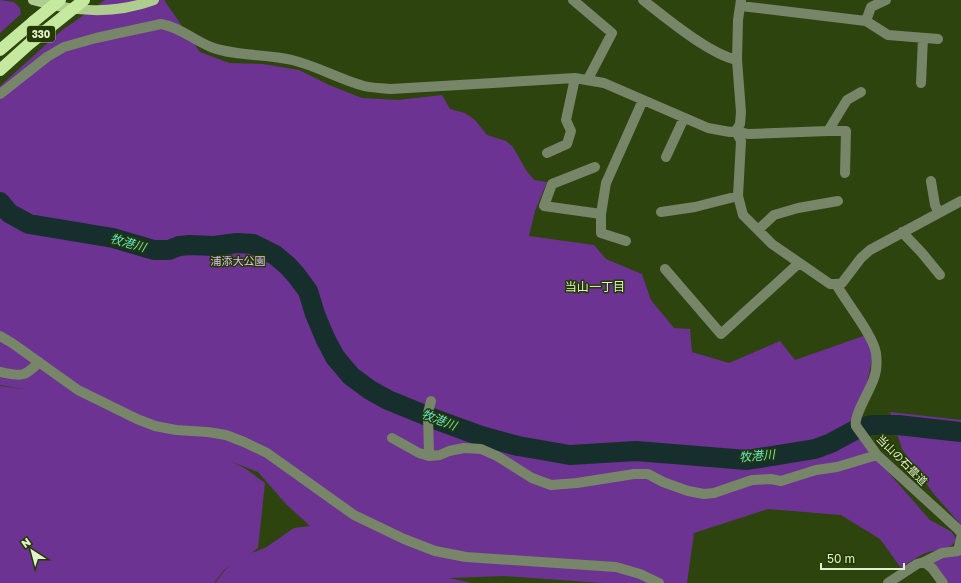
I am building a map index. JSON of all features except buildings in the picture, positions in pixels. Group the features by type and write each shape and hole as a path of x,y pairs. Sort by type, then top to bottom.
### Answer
{"highway":[{"name":"330","path":"0,50 60,0"},
{"name":"330","path":"0,70 29,44 84,0"}],"main road":[{"path":"33,0 56,7 90,11 118,9 152,1"}],"street":[{"path":"573,0 612,33 588,79"},
{"path":"643,0 704,44 728,58 737,60"},
{"path":"866,21 871,7 886,0"},
{"path":"736,131 740,124 737,60 738,20 741,3 866,21 888,35 938,40"},
{"path":"0,94 47,56 64,47 96,38 161,24 171,26 211,47 227,51 292,60 365,86 391,89 575,78 588,79 604,83 684,118 719,131 736,131 748,134 828,131 846,126 845,173"},
{"path":"921,83 923,38"},
{"path":"547,153 568,144 571,131 566,120 575,78"},
{"path":"828,131 847,100 861,92"},
{"path":"626,241 601,234 601,214 606,183 643,100"},
{"path":"666,157 684,118"},
{"path":"736,131 741,141 738,196 743,215 772,244 830,284 842,283 861,258 870,250 961,201"},
{"path":"595,167 552,184 544,206 601,214"},
{"path":"931,180 935,205 938,213"},
{"path":"661,212 695,207 738,196"},
{"path":"758,230 774,215 798,208 838,201"},
{"path":"902,232 922,252 940,275"},
{"path":"665,269 721,334 799,263"},
{"name":"当山の石畳道","path":"836,284 864,327 876,351 875,376 858,412 855,423 856,426 878,455 961,533"},
{"path":"0,336 78,390 155,426 176,430 226,435 244,442 267,454 354,515 404,539 435,551 466,557 616,567 640,574 659,583"},
{"path":"0,372 19,376 29,373 39,362"},
{"path":"429,453 428,413 431,401"},
{"path":"392,438 419,453 440,455 449,451 464,448 481,450 497,456 532,478 551,485 577,483 634,474 648,474 682,488 704,494 720,492 752,480 771,479 781,481 816,470 837,467 878,455"},
{"path":"888,583 917,564 942,553 958,551 961,538"},
{"path":"924,562 932,568 943,583"}],"green space":[{"path":"0,0 14,2 20,8 21,14 0,33"},
{"name":"浦添大公園","path":"105,0 164,0 200,52 229,63 263,64 299,70 329,85 362,98 398,100 442,95 450,109 465,113 475,120 487,135 506,141 513,147 526,170 534,180 547,182 535,211 529,236 594,245 606,259 642,274 651,300 674,328 690,329 692,352 729,363 780,341 795,360 872,333 873,353 866,390 848,426 930,520 952,532 956,539 947,548 923,554 901,568 880,539 841,515 768,509 694,533 687,583 602,583 503,576 449,578 472,583 215,583 225,570 232,565 224,570 214,583 0,583 0,386 22,389 0,385 0,86 61,31","holes":["232,462 258,472 286,504 310,526 294,528 265,548 251,553 258,548 265,483 246,469"]},
{"path":"890,412 961,420 961,525 933,493 902,449"},
{"path":"961,552 961,583 949,583 932,560"}],"waterway":[{"name":"牧港川","path":"0,202 9,213 29,224 113,238 154,250 169,250 179,246 190,245 214,246 237,243 253,244 275,255 288,266 308,291 315,314 325,338 335,357 351,376 370,390 388,400 481,436 518,446 570,455 636,451 747,460 815,449 831,443 855,430 871,425 898,425 961,432"}],"district":[{"name":"当山一丁目","path":"595,287"}]}
